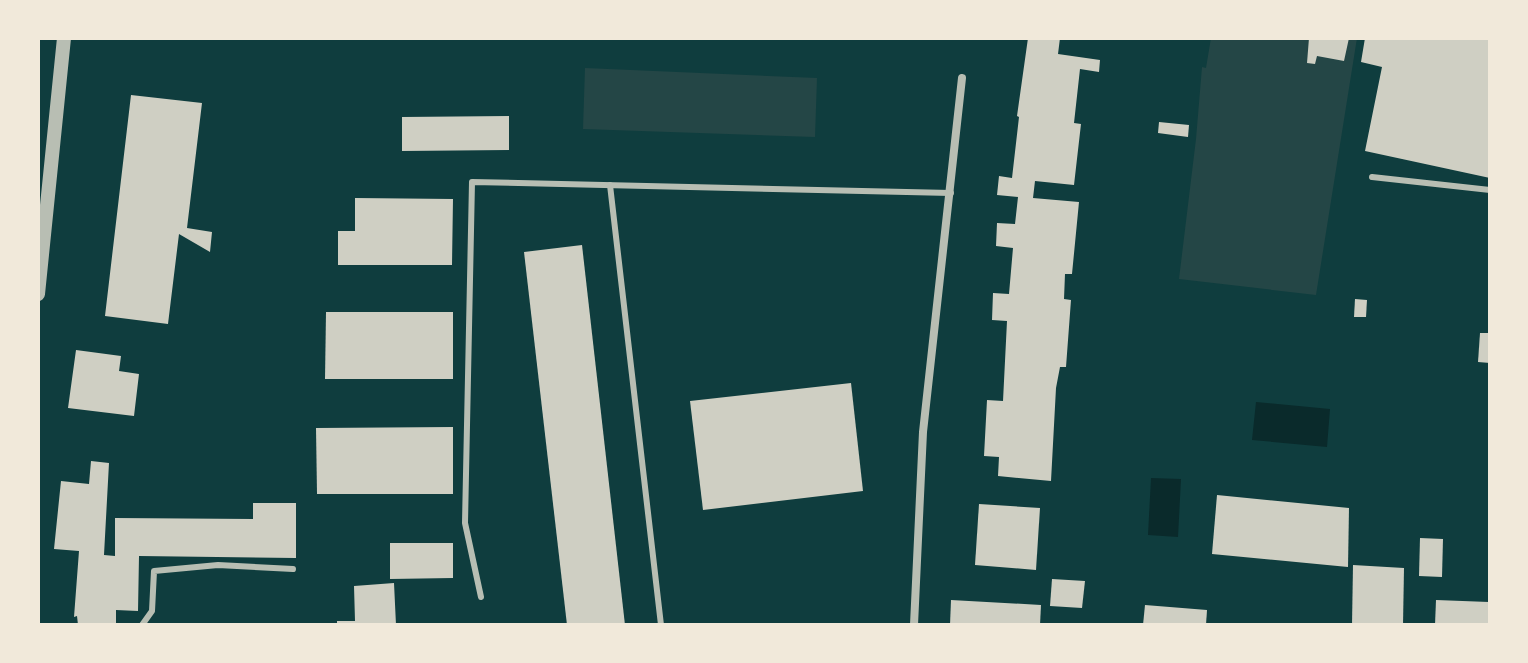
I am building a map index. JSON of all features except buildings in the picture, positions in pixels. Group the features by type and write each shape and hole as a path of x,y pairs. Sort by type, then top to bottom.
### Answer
{"street":[{"path":"38,294 64,38"},
{"path":"914,625 923,432 962,78"}],"lane":[{"path":"1372,177 1490,190"},
{"path":"481,597 465,523 472,182 951,193"},
{"path":"610,185 661,625"},
{"path":"142,625 152,611 154,571 218,565 293,569"}],"shaded area":[{"path":"1211,38 1357,38 1316,295 1179,279 1202,67 1206,68"},
{"path":"585,68 817,78 815,137 583,129"},
{"path":"1256,402 1330,409 1327,447 1252,440"},
{"path":"1151,478 1181,479 1178,537 1148,535"}]}
